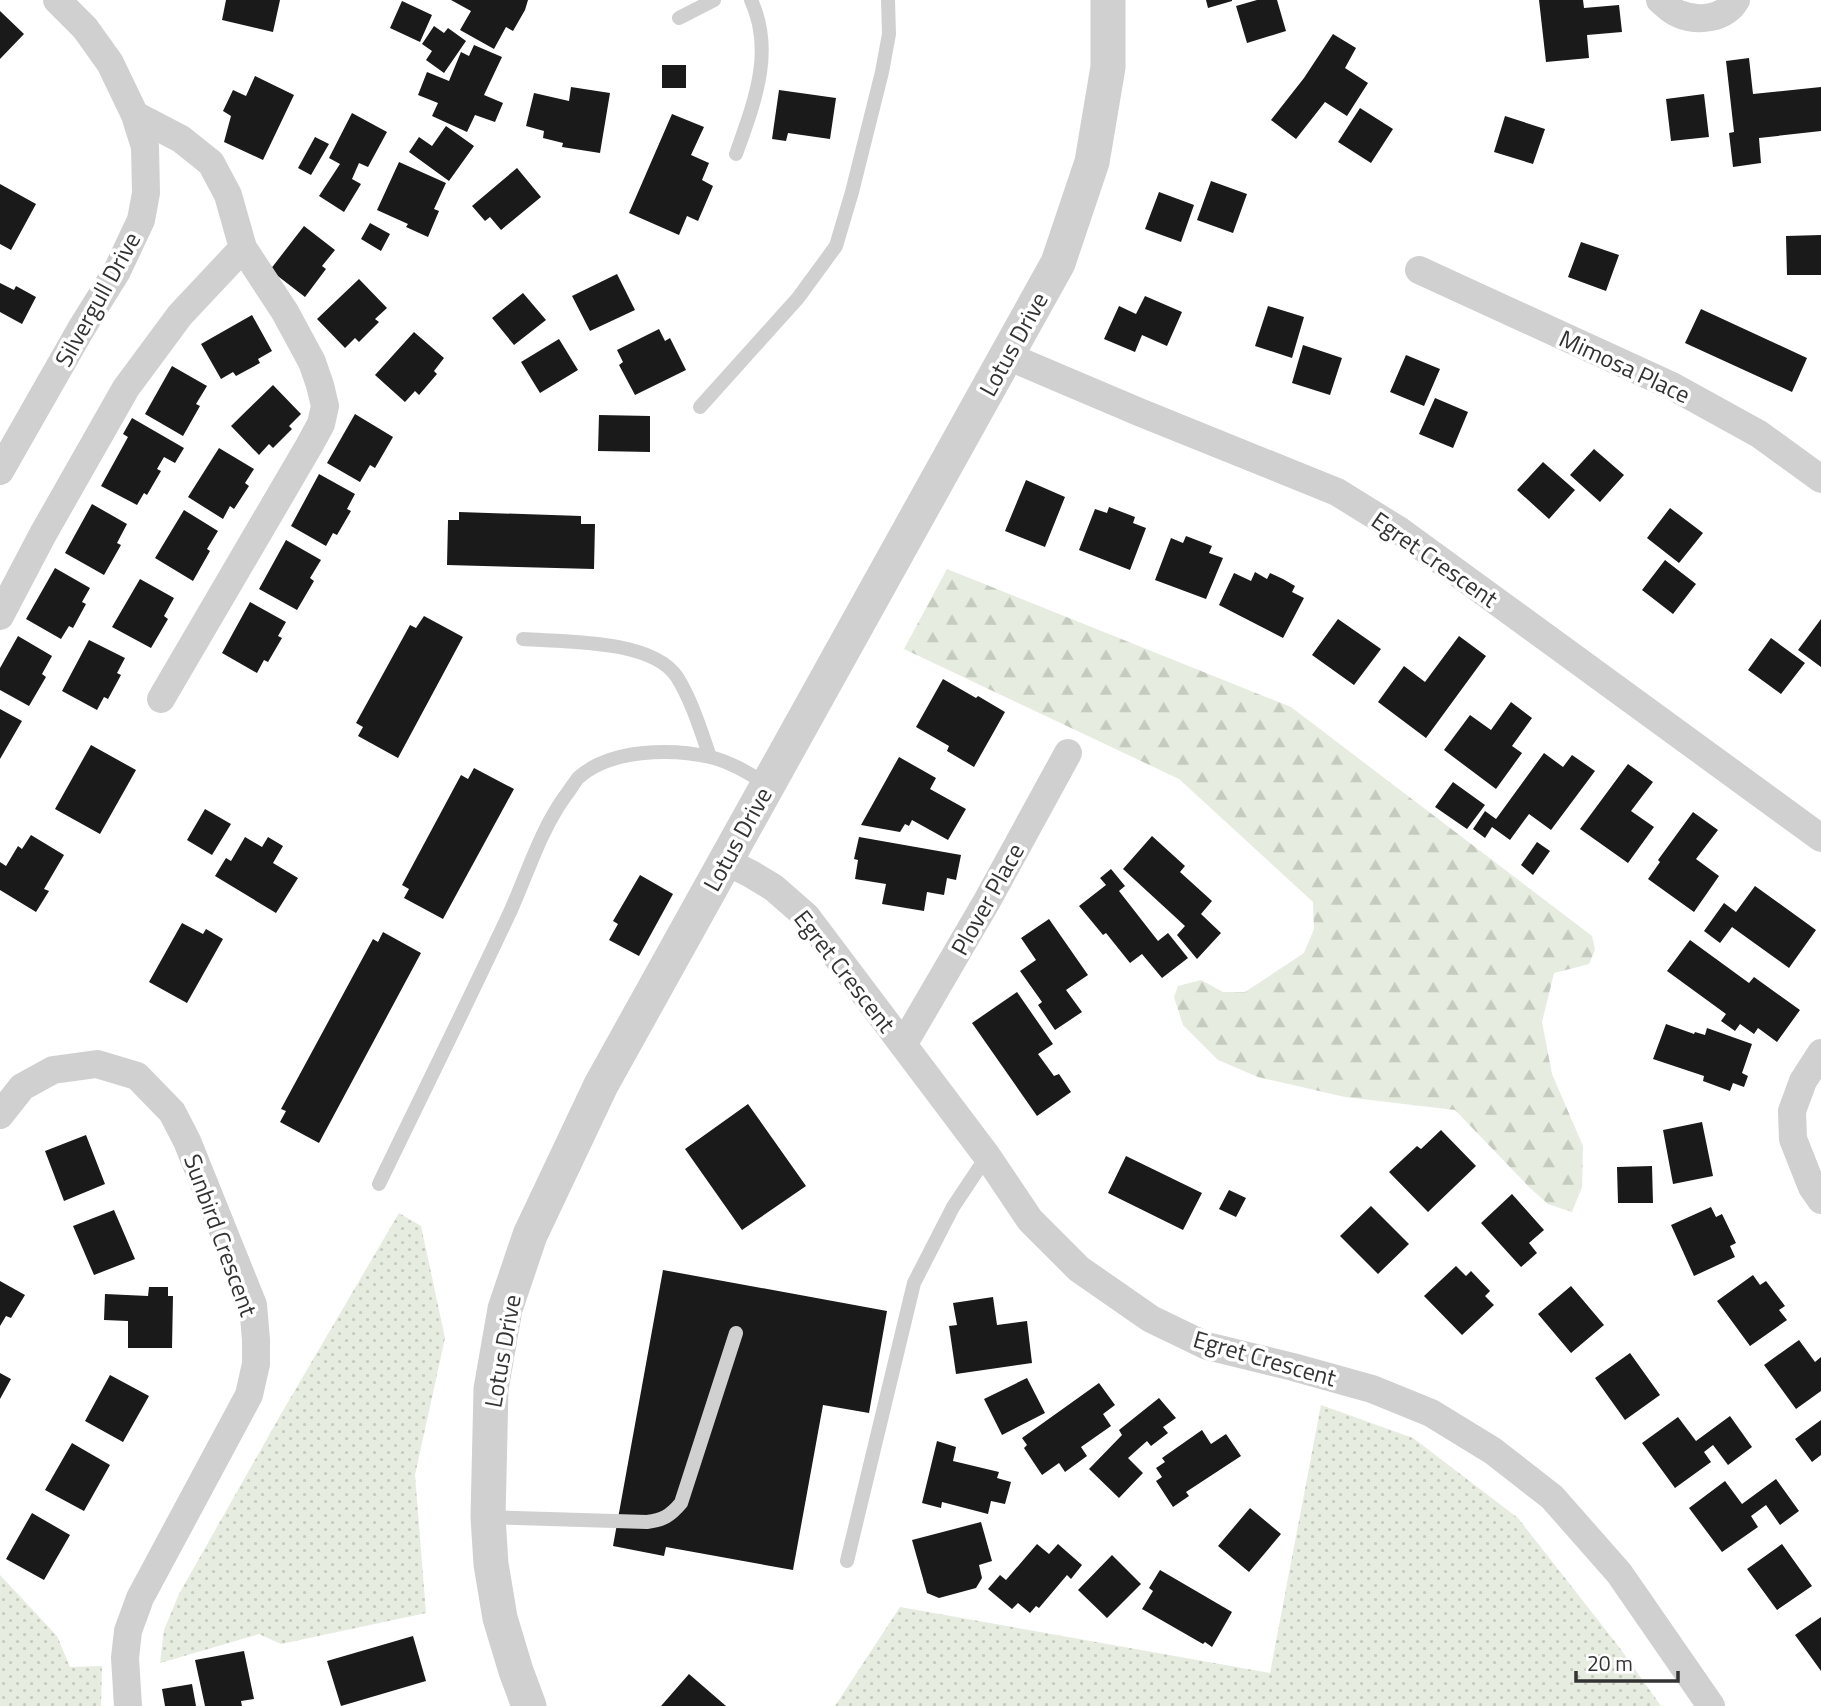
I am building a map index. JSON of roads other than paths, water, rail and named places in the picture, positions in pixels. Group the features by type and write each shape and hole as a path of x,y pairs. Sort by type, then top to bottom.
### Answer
{"street":[{"name":"Silvergull Drive","path":"0,471 117,271 141,220 146,193 145,148 135,115 110,63 85,28 57,0"},
{"name":"Lotus Drive","path":"530,1706 500,1618 491,1564 488,1517 491,1389 505,1309 530,1235 601,1085 1058,262 1092,162 1108,67 1108,0"},
{"path":"1660,0 1680,15 1699,18 1726,12 1736,0"},
{"path":"135,115 181,139 211,163 228,195 243,248 285,312 312,362 325,406 321,424 309,446 161,699"},
{"path":"0,616 43,534 127,388 180,315 243,248"},
{"name":"Mimosa Place","path":"1419,270 1671,386 1759,434 1821,480"},
{"name":"Egret Crescent","path":"1007,356 1337,492 1400,531 1821,838"},
{"name":"Plover Place","path":"903,1045 987,901 1068,753"},
{"name":"Egret Crescent","path":"725,861 774,888 806,916 987,1156 1030,1220 1079,1269 1151,1319 1207,1346 1293,1367 1384,1394 1432,1413 1503,1459 1552,1497 1619,1573 1711,1706"},
{"path":"1821,1054 1803,1081 1792,1111 1793,1139 1812,1187 1821,1200"},
{"name":"Sunbird Crescent","path":"0,1115 22,1087 53,1070 97,1064 137,1076 172,1112 187,1141 253,1306 256,1364 249,1395 139,1598 128,1631 125,1658 128,1706"}],"lane":[{"path":"679,18 714,0"},
{"path":"736,154 755,101 763,54 759,20 751,0"},
{"path":"700,407 798,298 836,246 882,72 889,34 888,0"},
{"path":"523,639 619,646 656,659 676,675 710,757"},
{"path":"379,1184 512,908 556,809 578,779 614,758 669,752 710,757 742,769 768,785"},
{"path":"847,1562 914,1283 953,1207 987,1156"},
{"path":"488,1517 647,1522 662,1520 671,1514 681,1503 736,1333"}]}
